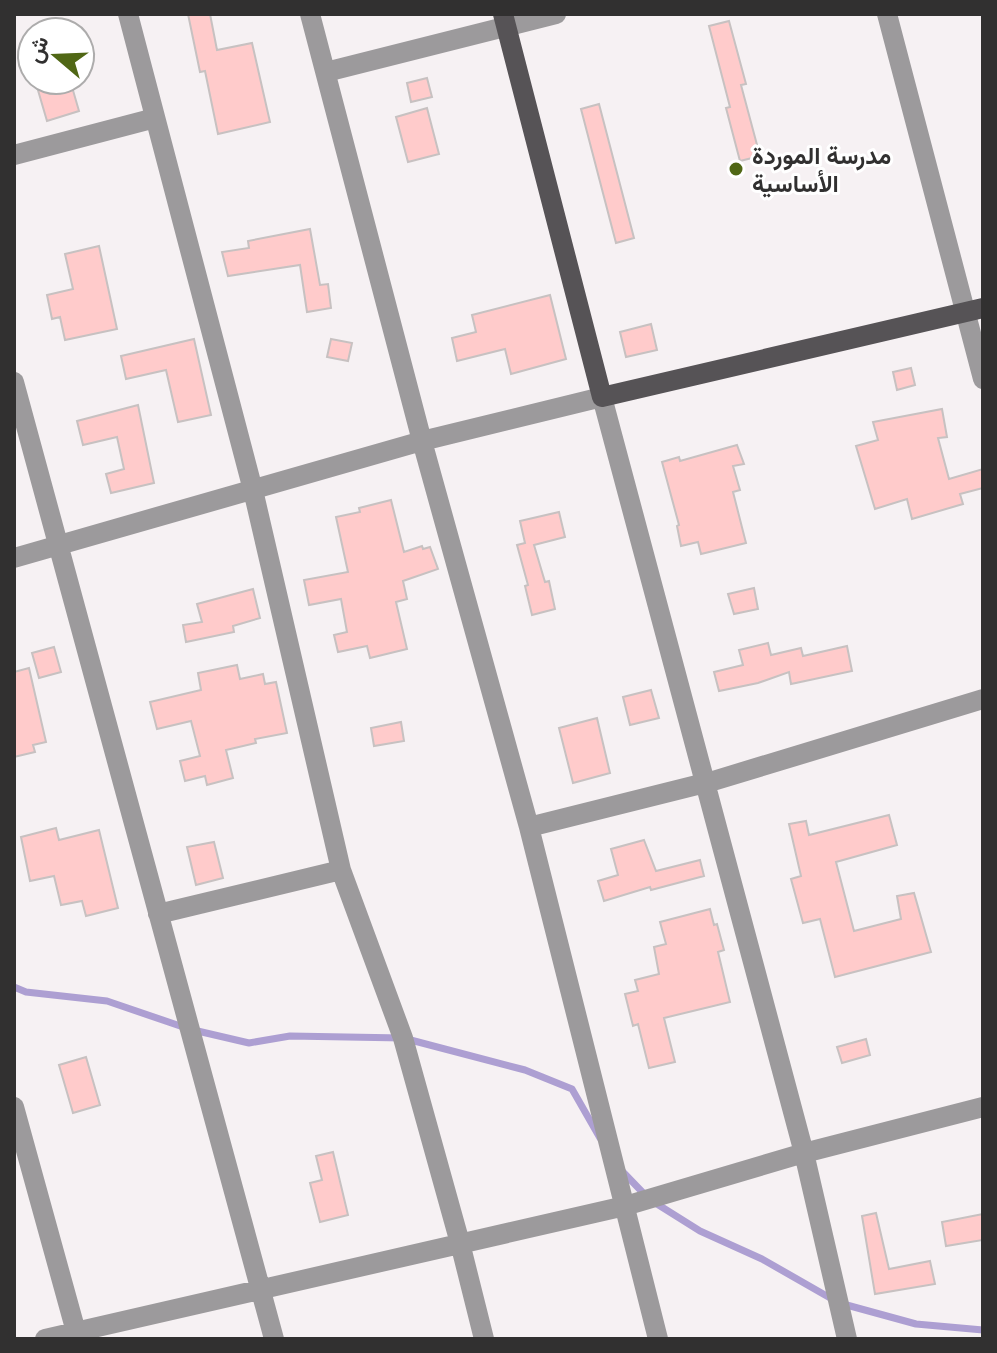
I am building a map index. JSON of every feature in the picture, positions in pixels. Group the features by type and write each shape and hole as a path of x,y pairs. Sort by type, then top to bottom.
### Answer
{"main road":[{"path":"505,20 602,397 975,310"}],"street":[{"path":"128,14 253,490 341,870 403,1038 484,1339"},
{"path":"310,14 422,441 529,827 658,1339"},
{"path":"326,72 505,20 556,14"},
{"path":"887,14 975,310 983,379"},
{"path":"14,155 155,118"},
{"path":"14,382 274,1339"},
{"path":"14,558 422,441 602,397 804,1153 847,1339"},
{"path":"529,827 705,783 983,699"},
{"path":"158,914 341,870"},
{"path":"14,1107 77,1334"},
{"path":"45,1339 625,1206 804,1153 983,1107"}],"building":[{"path":"188,14 210,14 217,50 252,43 270,122 218,134 205,71 200,72"},
{"path":"729,21 746,84 741,85 760,156 740,161 709,26"},
{"path":"427,78 432,97 411,102 407,83"},
{"path":"40,96 75,96 79,111 47,121"},
{"path":"599,104 634,238 616,243 581,109"},
{"path":"427,108 439,154 408,162 396,117"},
{"path":"310,229 320,285 328,284 331,308 307,312 300,265 228,276 222,252 249,248 248,241"},
{"path":"99,246 117,329 65,340 60,317 52,319 47,295 73,289 65,254"},
{"path":"550,295 566,359 511,374 505,349 457,361 452,338 476,332 472,315"},
{"path":"651,324 657,350 626,357 620,332"},
{"path":"194,339 211,415 178,422 166,370 126,379 121,356"},
{"path":"331,339 352,343 348,361 327,357"},
{"path":"911,368 915,385 897,390 893,372"},
{"path":"138,405 154,483 111,493 106,474 124,469 117,437 83,445 77,421"},
{"path":"942,409 947,437 938,438 949,479 983,469 983,488 960,494 963,504 912,519 907,499 875,509 856,446 878,440 873,422"},
{"path":"737,445 744,464 733,466 740,490 733,492 746,543 701,554 698,542 681,546 679,525 662,462 679,457 680,461"},
{"path":"391,500 404,552 422,546 423,549 430,547 438,569 403,581 407,599 396,602 407,649 370,658 367,646 338,652 334,635 347,632 341,599 309,605 304,580 348,572 336,517"},
{"path":"559,512 565,537 534,545 545,582 549,581 555,609 532,615 517,545 525,543 520,521"},
{"path":"754,588 758,609 734,614 728,594"},
{"path":"253,589 260,618 233,626 234,632 186,642 183,625 202,622 197,604"},
{"path":"768,643 771,655 801,648 803,656 847,646 852,671 791,684 789,672 758,683 719,691 714,672 743,665 739,650"},
{"path":"54,647 61,672 39,678 32,653"},
{"path":"237,665 240,679 263,674 265,684 276,682 287,733 255,739 256,743 226,750 233,778 207,785 205,776 185,781 180,761 200,756 191,721 157,729 150,702 201,690 198,673"},
{"path":"29,668 46,742 33,745 35,752 14,757 14,672"},
{"path":"651,690 659,718 630,725 623,697"},
{"path":"597,718 610,773 573,783 559,728"},
{"path":"401,722 404,741 374,746 371,728"},
{"path":"889,815 897,845 836,862 854,931 901,919 897,896 914,893 931,952 835,977 820,919 803,923 791,879 801,876 789,824 806,821 809,835"},
{"path":"56,828 59,840 99,830 118,908 86,916 82,901 61,905 54,876 30,881 21,837"},
{"path":"644,840 656,871 700,860 704,876 651,890 650,887 604,901 598,881 618,875 611,849"},
{"path":"214,842 223,878 196,885 187,847"},
{"path":"710,909 724,950 718,952 730,1002 664,1018 675,1062 649,1068 638,1024 633,1026 625,994 638,991 635,980 659,974 654,947 666,944 660,922"},
{"path":"866,1039 870,1055 842,1063 837,1047"},
{"path":"86,1057 100,1105 73,1113 59,1065"},
{"path":"333,1152 348,1215 320,1222 310,1183 322,1180 316,1156"},
{"path":"876,1213 889,1269 930,1261 935,1284 875,1294 862,1216"},
{"path":"983,1214 983,1240 946,1246 942,1222"}],"waterway":[{"path":"14,987 26,992 107,1001 189,1029 249,1043 290,1036 403,1038 525,1070 572,1089 600,1138"},
{"path":"622,1171 649,1199 700,1231 762,1259 832,1299"},
{"path":"843,1304 916,1324 983,1330"}],"place":[{"name":"مدرسة الموردة الأساسية","path":"736,169"}]}
